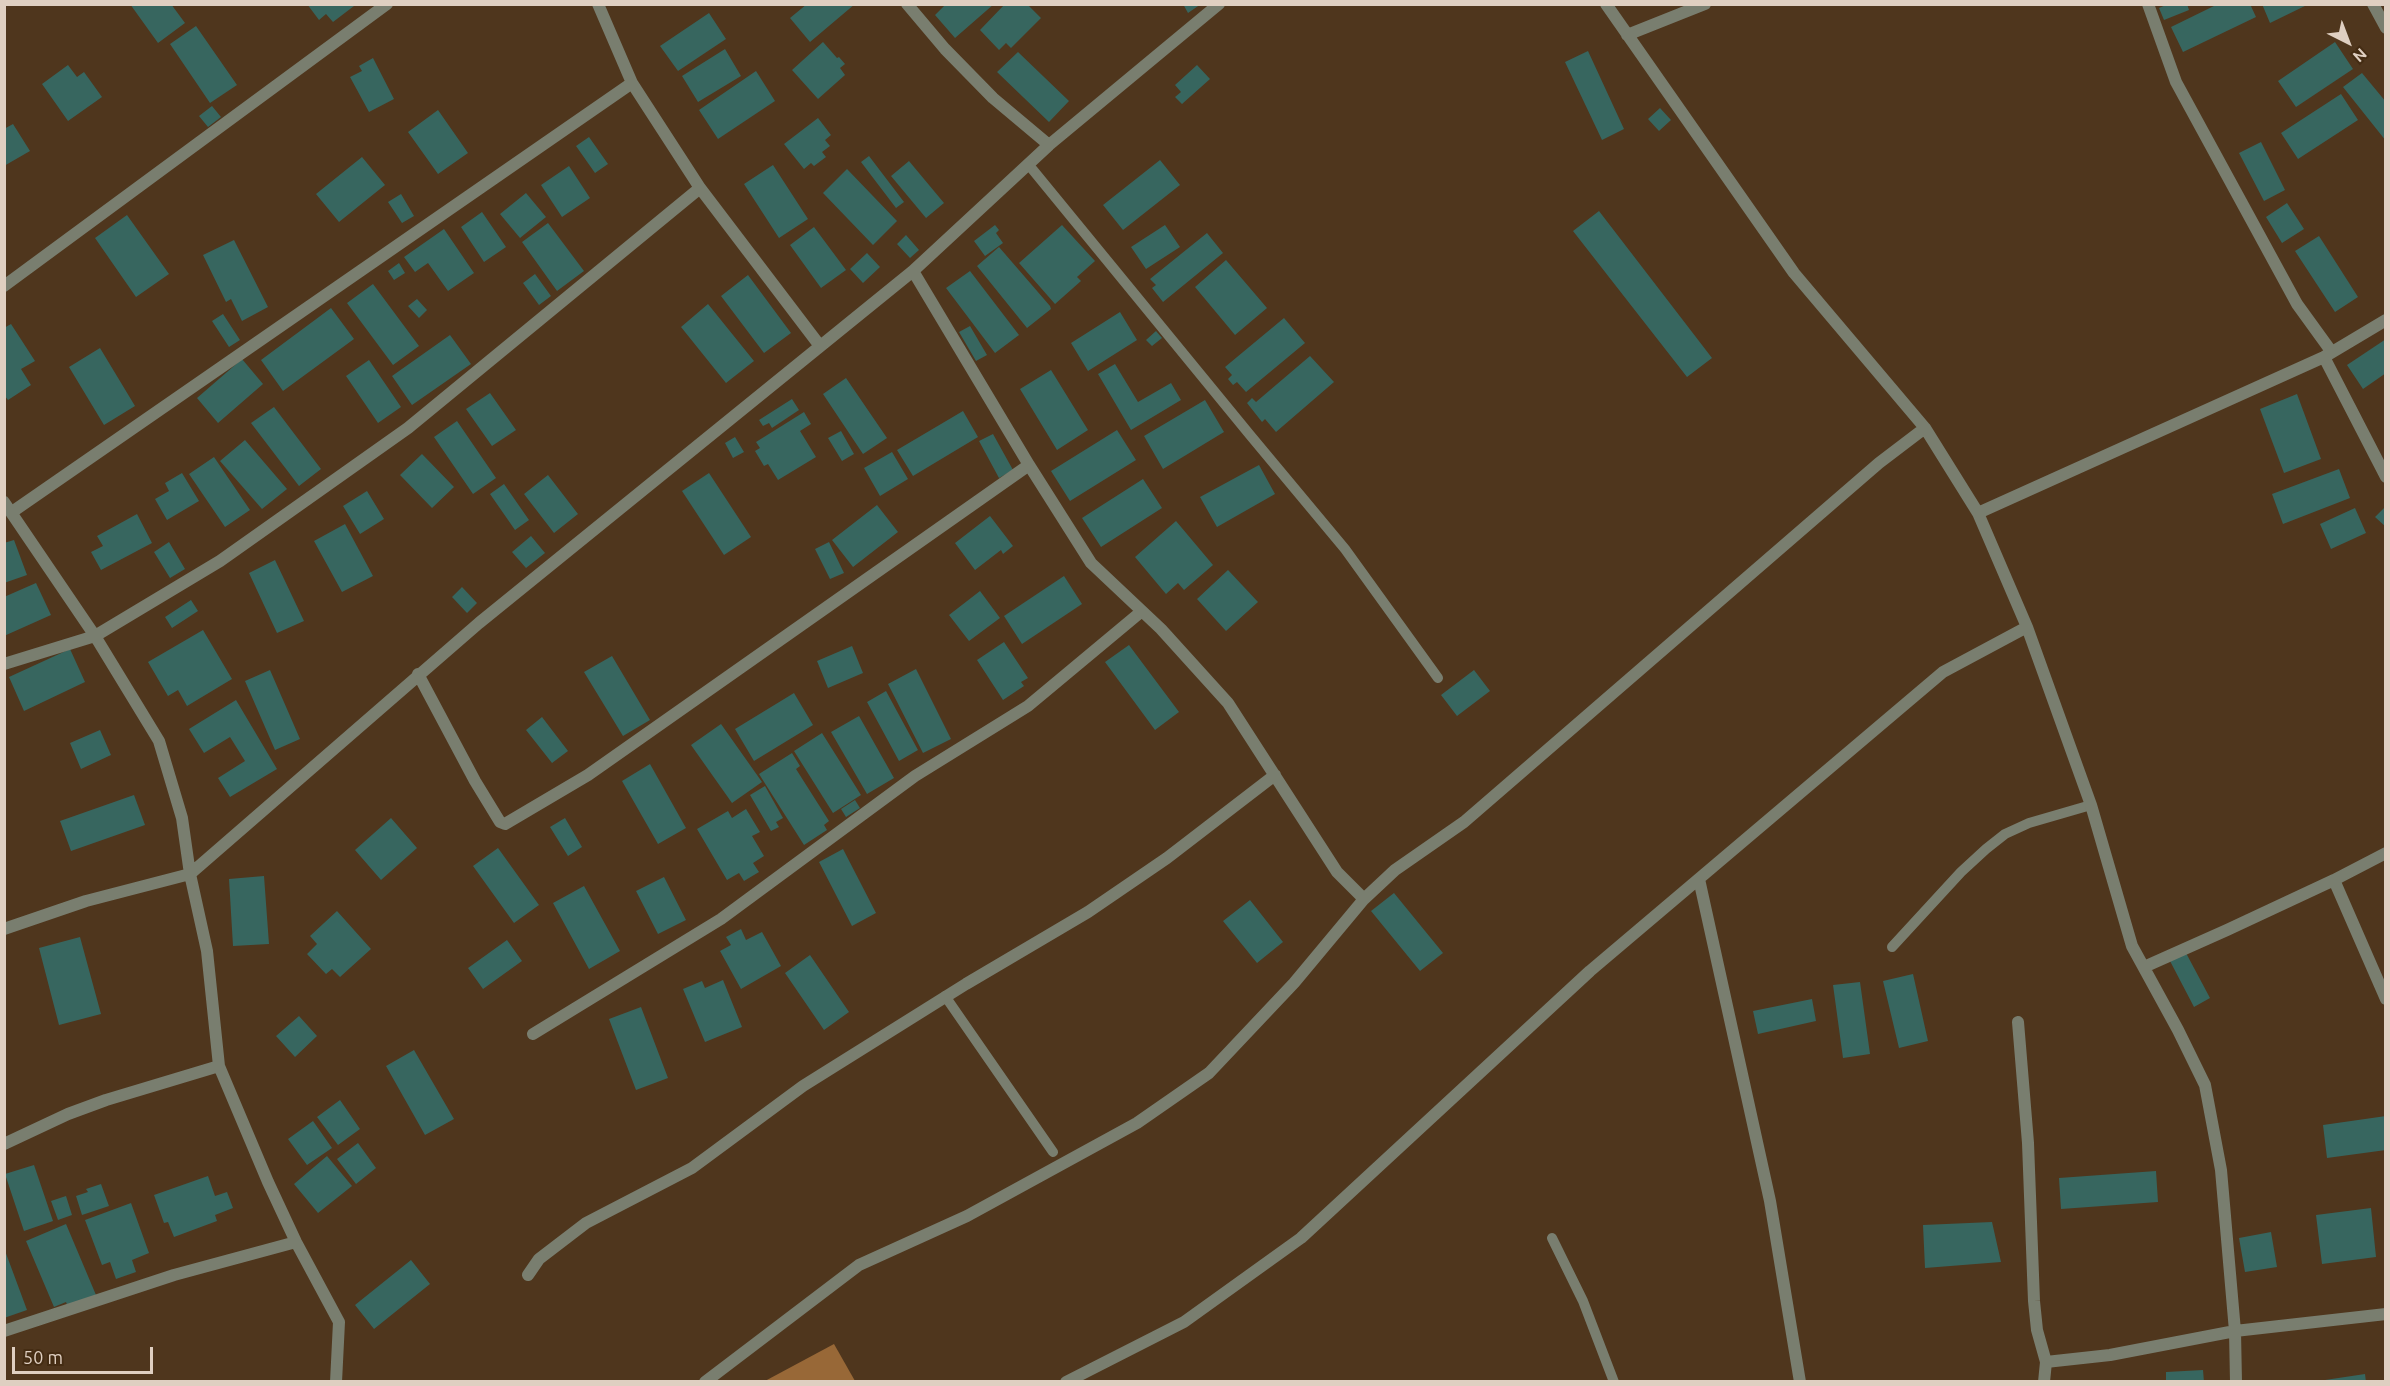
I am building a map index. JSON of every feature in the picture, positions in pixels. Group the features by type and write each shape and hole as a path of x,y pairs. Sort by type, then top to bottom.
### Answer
{"street":[{"path":"4,286 387,4"},
{"path":"598,4 632,83 700,188 820,346"},
{"path":"908,4 945,49 993,98 1048,145"},
{"path":"4,929 86,901 190,874 418,674 913,271 1048,145 1219,4"},
{"path":"1606,4 1794,273 1925,428 1978,513 2027,627 2091,806 2132,946 2205,1085 2221,1170 2235,1331 2236,1382"},
{"path":"1627,35 1705,4"},
{"path":"2148,4 2176,82 2297,304 2327,354 2385,477"},
{"path":"2373,4 2385,28"},
{"path":"336,1382 339,1322 296,1242 219,1066 207,951 190,874 182,818 159,741 95,636 8,507 632,83"},
{"path":"4,664 95,636 220,561 408,428 700,188"},
{"path":"913,271 1090,563 1142,611 1228,703 1337,872 1364,899"},
{"path":"1978,513 2327,354 2385,320"},
{"path":"705,1382 859,1265 967,1215 1137,1124 1209,1073 1294,983 1364,899 1395,870 1464,822 1879,462 1925,428"},
{"path":"418,674 475,781 500,822 505,824 588,775 1029,465"},
{"path":"533,1034 721,919 915,776 1028,706 1142,611"},
{"path":"1066,1382 1184,1322 1300,1238 1590,970 1943,672 2027,627"},
{"path":"528,1275 539,1259 586,1223 692,1168 803,1086 945,996 1088,912 1167,858 1275,775"},
{"path":"2144,967 2334,880 2385,853"},
{"path":"1699,879 1770,1201 1800,1382"},
{"path":"2334,880 2385,999"},
{"path":"2018,1022 2028,1143 2034,1301 2037,1330 2046,1362 2044,1382"},
{"path":"4,1143 68,1114 219,1066"},
{"path":"4,1331 174,1275 296,1242"},
{"path":"2046,1362 2110,1355 2235,1331 2385,1314"}],"lane":[{"path":"1028,164 1345,549 1438,678"},
{"path":"1892,947 1961,872 2006,834 2030,823 2091,806"},
{"path":"945,996 1053,1152"},
{"path":"1552,1238 1582,1301 1614,1382"}],"shaded area":[{"path":"834,1344 855,1381 765,1381"}],"building":[{"path":"130,4 171,4 185,23 158,43"},
{"path":"307,4 353,4 354,6 333,22 326,14 319,20"},
{"path":"807,4 855,4 810,42 790,18"},
{"path":"946,4 994,4 955,38 935,15"},
{"path":"1005,4 1027,4 1041,18 1011,48 1006,43 999,50 980,30"},
{"path":"1183,4 1201,4 1188,13"},
{"path":"2168,4 2187,4 2189,10 2164,20 2159,8"},
{"path":"2218,4 2250,4 2256,17 2183,52 2171,27"},
{"path":"2262,4 2309,4 2270,23"},
{"path":"709,13 726,39 678,71 660,46"},
{"path":"196,26 237,85 210,103 170,44"},
{"path":"823,42 845,64 840,68 845,75 818,99 792,70"},
{"path":"2335,42 2353,69 2296,107 2278,81"},
{"path":"725,49 741,76 698,102 682,76"},
{"path":"1588,51 1624,129 1602,140 1565,62"},
{"path":"1018,52 1069,101 1049,122 997,72"},
{"path":"373,58 394,99 369,112 350,77 362,71 359,66"},
{"path":"68,65 77,77 84,72 102,97 68,121 42,84"},
{"path":"1197,65 1210,79 1182,104 1175,97 1181,92 1175,85"},
{"path":"756,71 775,101 718,139 699,110"},
{"path":"2362,73 2386,102 2386,141 2343,87"},
{"path":"2341,94 2358,120 2298,159 2281,133"},
{"path":"212,106 221,117 208,127 199,116"},
{"path":"1660,108 1671,120 1659,131 1648,119"},
{"path":"438,110 468,153 438,174 408,132"},
{"path":"818,118 831,135 825,140 830,146 822,152 826,157 814,166 811,163 804,169 784,144"},
{"path":"13,124 30,151 4,166 4,129"},
{"path":"589,137 608,164 595,173 576,146"},
{"path":"2261,142 2285,190 2264,201 2239,153"},
{"path":"869,156 904,202 896,208 861,162"},
{"path":"362,157 385,185 339,222 316,194"},
{"path":"1160,160 1180,185 1123,230 1103,205"},
{"path":"909,161 944,203 926,218 891,176"},
{"path":"773,165 808,219 779,238 744,184"},
{"path":"569,166 590,198 562,217 541,185"},
{"path":"847,169 897,221 873,245 823,193"},
{"path":"526,193 546,217 520,238 500,214"},
{"path":"401,194 414,216 402,223 388,202"},
{"path":"2287,203 2304,229 2282,243 2266,217"},
{"path":"1599,211 1712,358 1687,377 1573,231"},
{"path":"482,212 506,247 484,262 461,227"},
{"path":"127,215 169,274 136,297 95,238"},
{"path":"548,223 584,271 557,291 522,242"},
{"path":"995,225 999,230 996,233 1003,243 985,256 974,241"},
{"path":"1062,225 1095,261 1077,277 1081,281 1055,304 1019,263"},
{"path":"1165,225 1180,247 1146,269 1131,247"},
{"path":"814,227 846,270 821,288 790,245"},
{"path":"444,229 474,273 448,291 428,263 415,272 404,257"},
{"path":"1207,233 1223,253 1163,302 1152,288 1156,285 1150,279"},
{"path":"906,235 919,250 910,258 897,244"},
{"path":"2319,236 2358,297 2335,312 2295,251"},
{"path":"234,240 268,307 242,321 231,299 226,302 203,255"},
{"path":"999,247 1050,306 1051,309 1027,328 977,266"},
{"path":"867,253 880,267 863,283 850,269"},
{"path":"1226,260 1267,308 1235,335 1195,287"},
{"path":"399,263 405,273 394,280 388,271"},
{"path":"970,271 1019,335 995,353 946,288"},
{"path":"535,274 551,296 539,305 523,283"},
{"path":"748,275 791,333 764,353 721,296"},
{"path":"373,284 419,346 393,365 347,303"},
{"path":"417,299 427,310 419,318 408,306"},
{"path":"708,304 754,361 726,383 681,327"},
{"path":"331,308 354,339 283,391 261,360"},
{"path":"1120,312 1137,340 1088,371 1071,343"},
{"path":"223,314 240,340 229,347 212,321"},
{"path":"1284,318 1305,343 1246,392 1237,382 1233,385 1228,379 1232,375 1225,367"},
{"path":"11,324 35,361 21,369 31,385 8,400 4,395 4,328"},
{"path":"970,326 987,355 976,361 959,332"},
{"path":"1156,331 1162,338 1152,346 1146,340"},
{"path":"450,335 471,364 412,405 392,376"},
{"path":"2386,339 2386,373 2363,389 2347,365"},
{"path":"100,348 135,406 104,425 69,367"},
{"path":"1310,356 1334,382 1276,432 1265,419 1262,422 1247,403 1252,398 1256,402"},
{"path":"242,359 263,384 218,423 197,398"},
{"path":"369,360 401,407 378,423 346,376"},
{"path":"1115,364 1138,402 1171,383 1181,400 1131,430 1098,374"},
{"path":"1051,370 1088,430 1057,450 1020,389"},
{"path":"846,378 887,438 863,454 823,394"},
{"path":"490,393 516,430 492,446 466,409"},
{"path":"2297,394 2321,459 2284,473 2260,409"},
{"path":"792,399 799,410 772,428 769,423 763,426 759,420"},
{"path":"1205,400 1224,432 1163,469 1144,436"},
{"path":"274,407 321,469 299,486 251,423"},
{"path":"963,411 978,437 913,476 897,450"},
{"path":"804,412 811,424 800,431 816,457 778,480 768,464 764,466 755,451 760,448 756,442"},
{"path":"457,421 496,478 473,494 434,437"},
{"path":"1117,430 1136,460 1070,501 1051,471"},
{"path":"841,431 854,454 842,461 828,438"},
{"path":"993,434 1013,470 999,478 979,441"},
{"path":"735,437 744,452 733,458 725,443"},
{"path":"245,440 287,489 262,509 220,461"},
{"path":"892,452 908,479 880,496 864,468"},
{"path":"422,454 454,487 432,508 400,475"},
{"path":"214,457 250,510 225,527 189,474"},
{"path":"1259,465 1275,494 1217,527 1200,497"},
{"path":"2339,469 2350,498 2283,524 2272,494"},
{"path":"182,473 199,501 167,520 155,499 169,491 165,483"},
{"path":"709,473 751,537 724,555 682,491"},
{"path":"548,475 578,514 554,533 524,494"},
{"path":"1143,479 1162,508 1101,547 1082,518"},
{"path":"504,484 529,520 515,530 490,494"},
{"path":"367,491 384,519 360,534 343,506"},
{"path":"877,505 898,532 853,567 832,540"},
{"path":"2386,506 2386,527 2375,517"},
{"path":"2355,508 2366,533 2331,549 2320,524"},
{"path":"137,514 152,543 101,570 91,552 103,546 97,536"},
{"path":"990,516 1013,546 1003,554 1001,550 975,570 955,543"},
{"path":"1176,521 1213,565 1184,590 1178,583 1166,594 1135,557"},
{"path":"345,524 373,576 342,592 314,541"},
{"path":"531,536 545,553 526,568 512,552"},
{"path":"14,540 27,575 4,583 4,543"},
{"path":"169,542 185,569 170,578 154,552"},
{"path":"829,542 844,573 830,579 815,549"},
{"path":"275,560 304,621 277,633 249,573"},
{"path":"1228,570 1258,602 1226,631 1197,599"},
{"path":"1064,576 1082,604 1022,644 1004,616"},
{"path":"36,583 51,615 4,636 4,597"},
{"path":"462,587 477,603 467,613 452,597"},
{"path":"980,591 1000,618 969,641 949,615"},
{"path":"191,600 198,611 172,628 165,617"},
{"path":"203,630 232,679 187,706 178,690 168,696 148,662"},
{"path":"1004,642 1028,678 1021,682 1024,686 1003,700 977,660"},
{"path":"1129,645 1179,712 1155,730 1105,662"},
{"path":"852,646 863,673 828,688 817,661"},
{"path":"70,649 85,682 24,711 9,677"},
{"path":"612,656 650,720 623,736 584,672"},
{"path":"916,669 951,739 923,753 888,684"},
{"path":"270,670 300,739 275,750 245,681"},
{"path":"1474,670 1490,691 1457,716 1441,695"},
{"path":"886,691 918,750 899,761 867,702"},
{"path":"794,693 813,725 754,761 735,729"},
{"path":"236,700 277,769 230,797 218,778 245,761 230,737 204,753 189,729"},
{"path":"859,716 894,778 867,794 831,732"},
{"path":"542,717 568,751 552,763 526,730"},
{"path":"721,724 762,782 732,803 691,745"},
{"path":"100,730 111,755 81,769 70,743"},
{"path":"822,733 861,795 833,813 794,751"},
{"path":"792,753 800,766 796,769 829,821 824,825 827,830 804,845 759,774"},
{"path":"650,764 686,828 658,844 622,781"},
{"path":"765,786 783,818 776,822 779,827 771,831 750,795"},
{"path":"134,795 145,825 71,851 60,821"},
{"path":"855,800 860,808 846,817 841,809"},
{"path":"746,809 760,832 752,836 764,856 753,863 759,872 744,881 739,873 727,880 697,829 728,811 732,818"},
{"path":"391,818 417,848 381,880 355,850"},
{"path":"565,818 582,847 568,856 550,827"},
{"path":"498,848 539,905 514,923 473,866"},
{"path":"843,849 876,913 852,926 819,862"},
{"path":"264,876 269,944 233,946 229,879"},
{"path":"664,877 686,920 658,934 636,891"},
{"path":"584,886 620,951 589,969 553,903"},
{"path":"1394,893 1443,953 1420,971 1371,911"},
{"path":"1250,900 1283,942 1257,963 1223,921"},
{"path":"337,911 371,949 340,977 332,969 326,974 307,954 317,944 310,936"},
{"path":"741,929 746,940 762,932 781,966 741,989 720,951 731,945 726,937"},
{"path":"80,937 101,1014 59,1025 39,948"},
{"path":"507,940 522,961 483,989 468,968"},
{"path":"2186,953 2210,998 2194,1007 2170,961"},
{"path":"810,955 849,1012 824,1030 785,973"},
{"path":"1913,974 1928,1041 1899,1048 1883,981"},
{"path":"723,980 742,1027 705,1042 683,989 702,981 705,988"},
{"path":"1860,982 1870,1054 1843,1058 1833,985"},
{"path":"1812,999 1816,1021 1758,1034 1753,1011"},
{"path":"641,1007 668,1078 636,1090 609,1019"},
{"path":"299,1016 317,1036 295,1057 276,1036"},
{"path":"414,1050 454,1119 425,1135 386,1066"},
{"path":"340,1100 360,1129 338,1145 317,1117"},
{"path":"2386,1116 2386,1150 2327,1158 2323,1125"},
{"path":"313,1121 332,1148 307,1165 288,1139"},
{"path":"358,1143 376,1168 356,1184 337,1159"},
{"path":"327,1156 352,1186 318,1213 294,1184"},
{"path":"34,1165 53,1221 24,1231 5,1174"},
{"path":"2156,1171 2158,1202 2061,1209 2059,1178"},
{"path":"208,1176 215,1196 227,1192 233,1208 215,1215 217,1221 174,1237 168,1222 164,1223 154,1195"},
{"path":"101,1184 109,1206 82,1215 76,1196 88,1192 86,1189"},
{"path":"66,1196 72,1215 58,1220 51,1201"},
{"path":"131,1203 149,1253 132,1260 136,1272 116,1279 110,1262 102,1265 85,1220"},
{"path":"2371,1208 2376,1257 2322,1264 2316,1215"},
{"path":"1992,1222 2001,1262 1925,1268 1923,1225"},
{"path":"66,1224 96,1295 68,1307 66,1302 54,1307 26,1241"},
{"path":"2271,1232 2277,1267 2245,1272 2239,1238"},
{"path":"4,1248 27,1310 4,1318"},
{"path":"411,1260 430,1284 374,1329 355,1305"},
{"path":"2203,1370 2204,1382 2166,1382 2166,1372"},
{"path":"2365,1374 2366,1382 2325,1382 2325,1380"}]}
